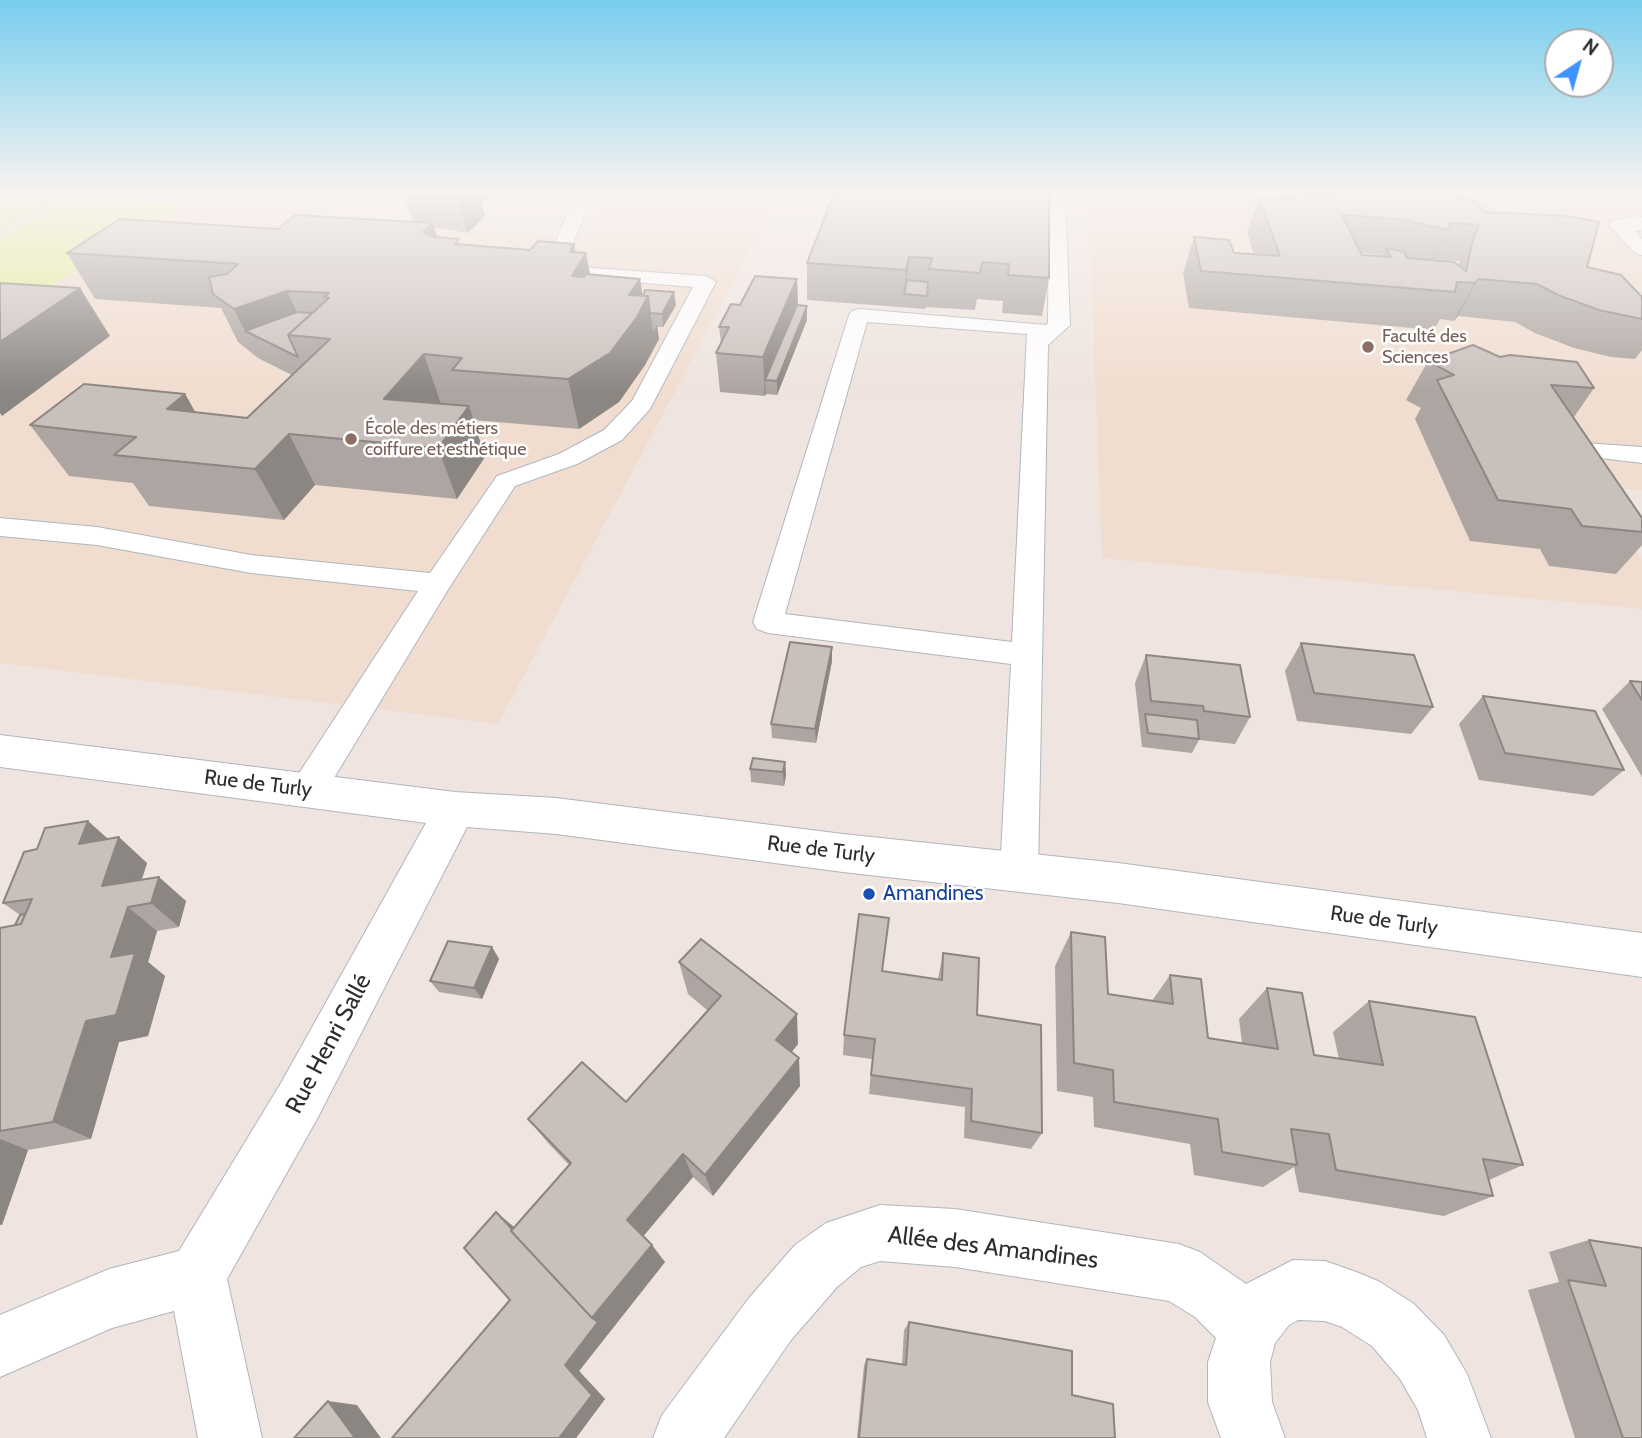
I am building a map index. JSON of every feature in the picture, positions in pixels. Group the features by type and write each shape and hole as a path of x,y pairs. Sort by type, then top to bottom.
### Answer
{"street":[{"name":"Rue de Turly","path":"0,751 455,809 556,816 1118,883 1642,955"},
{"name":"Rue Henri Sallé","path":"197,1275 299,1101 455,809"},
{"name":"Allée des Amandines","path":"685,1438 770,1319 816,1266 846,1243 880,1233 955,1238 1179,1273 1216,1296 1249,1328"},
{"path":"0,1346 109,1299 197,1275 230,1438"},
{"path":"1252,1438 1240,1402 1239,1362 1249,1328 1268,1304 1293,1290 1325,1291 1359,1303 1393,1325 1422,1357 1445,1396 1459,1438"}],"lane":[{"path":"553,270 558,258"},
{"path":"1037,343 1059,325 1058,258"},
{"path":"307,791 438,583 506,481 568,459 613,435 642,404 706,282 527,268"},
{"path":"1019,873 1038,329 859,315 768,622 1026,655"},
{"path":"1585,450 1642,455"},
{"path":"0,527 97,536 251,564 438,583"}],"shaded area":[{"path":"0,258 746,258 498,724 0,663"},
{"name":"Faculté des Sciences","path":"1091,258 1642,258 1642,490 1595,487 1642,560 1642,609 1102,558"}],"green space":[{"path":"0,258 97,258 44,290 0,285"}],"building":[{"path":"146,258 583,258 572,276 584,277 586,274 640,279 629,295 648,296 637,317 610,353 568,379 452,370 462,358 424,354 384,399 469,406 438,448 289,434 255,469 114,455 136,437 30,425 84,384 185,394 167,409 247,418 330,339 288,335 329,298 324,297 329,293 287,291 234,309 213,294 209,277 227,274 238,264"},
{"path":"809,258 909,258 906,270 807,263"},
{"path":"932,258 1049,258 1049,278 1008,275 1009,264 982,262 980,273 929,269"},
{"path":"1198,258 1408,258 1454,262 1466,271 1469,258 1589,258 1587,267 1621,275 1642,297 1642,319 1599,310 1537,284 1478,279 1475,283 1457,282 1455,292 1201,271"},
{"path":"755,276 797,279 763,357 716,353 729,327 719,327 731,304 740,305"},
{"path":"907,280 928,282 927,296 904,294"},
{"path":"0,283 80,288 0,342"},
{"path":"645,290 674,292 662,314 650,313 648,296 643,296"},
{"path":"797,305 807,306 777,381 765,380"},
{"path":"297,312 312,313 288,335 298,357 245,331"},
{"path":"1473,345 1500,357 1510,355 1577,362 1594,388 1551,385 1642,518 1642,532 1582,526 1571,509 1498,500 1437,380 1454,375 1428,361"},
{"path":"790,642 832,647 815,729 771,724"},
{"path":"1301,643 1414,655 1433,707 1314,693"},
{"path":"1146,655 1240,665 1250,717 1204,711 1203,706 1151,701"},
{"path":"1630,681 1642,682 1642,700"},
{"path":"1483,696 1595,711 1624,770 1505,753"},
{"path":"1145,714 1197,720 1199,739 1148,733"},
{"path":"753,758 785,762 783,772 750,769"},
{"path":"88,821 79,844 119,837 102,886 159,877 151,903 128,907 111,957 135,953 116,1015 86,1021 53,1122 0,1131 0,928 21,924 32,899 3,903 24,852 37,849 45,828"},
{"path":"25,914 21,924 15,925 20,915"},
{"path":"859,914 889,918 882,971 942,980 943,953 979,958 977,1015 1041,1025 1042,1133 971,1121 972,1089 871,1075 875,1039 844,1035"},
{"path":"1071,932 1105,937 1108,994 1173,1004 1170,975 1201,979 1208,1038 1278,1049 1267,988 1302,993 1314,1055 1383,1065 1369,1001 1475,1017 1523,1165 1483,1159 1493,1196 1336,1170 1329,1134 1291,1129 1297,1165 1222,1152 1218,1119 1114,1102 1113,1070 1074,1063"},
{"path":"701,939 797,1014 776,1040 799,1058 705,1175 683,1154 627,1220 652,1245 592,1318 511,1231 571,1163 528,1119 582,1062 626,1102 721,996 679,962"},
{"path":"448,941 492,947 474,988 430,981"},
{"path":"496,1212 598,1322 565,1365 592,1395 559,1438 392,1438 510,1300 464,1248"},
{"path":"1589,1240 1642,1248 1642,1438 1623,1438 1568,1280 1606,1286"},
{"path":"909,1322 1072,1351 1072,1395 1113,1404 1115,1438 859,1438 867,1359 906,1365"},
{"path":"328,1401 355,1438 294,1438"}],"place":[{"name":"Faculté des Sciences","path":"1368,347"},
{"name":"École des métiers coiffure et esthétique","path":"351,439"},
{"name":"Amandines","path":"869,894"}]}
